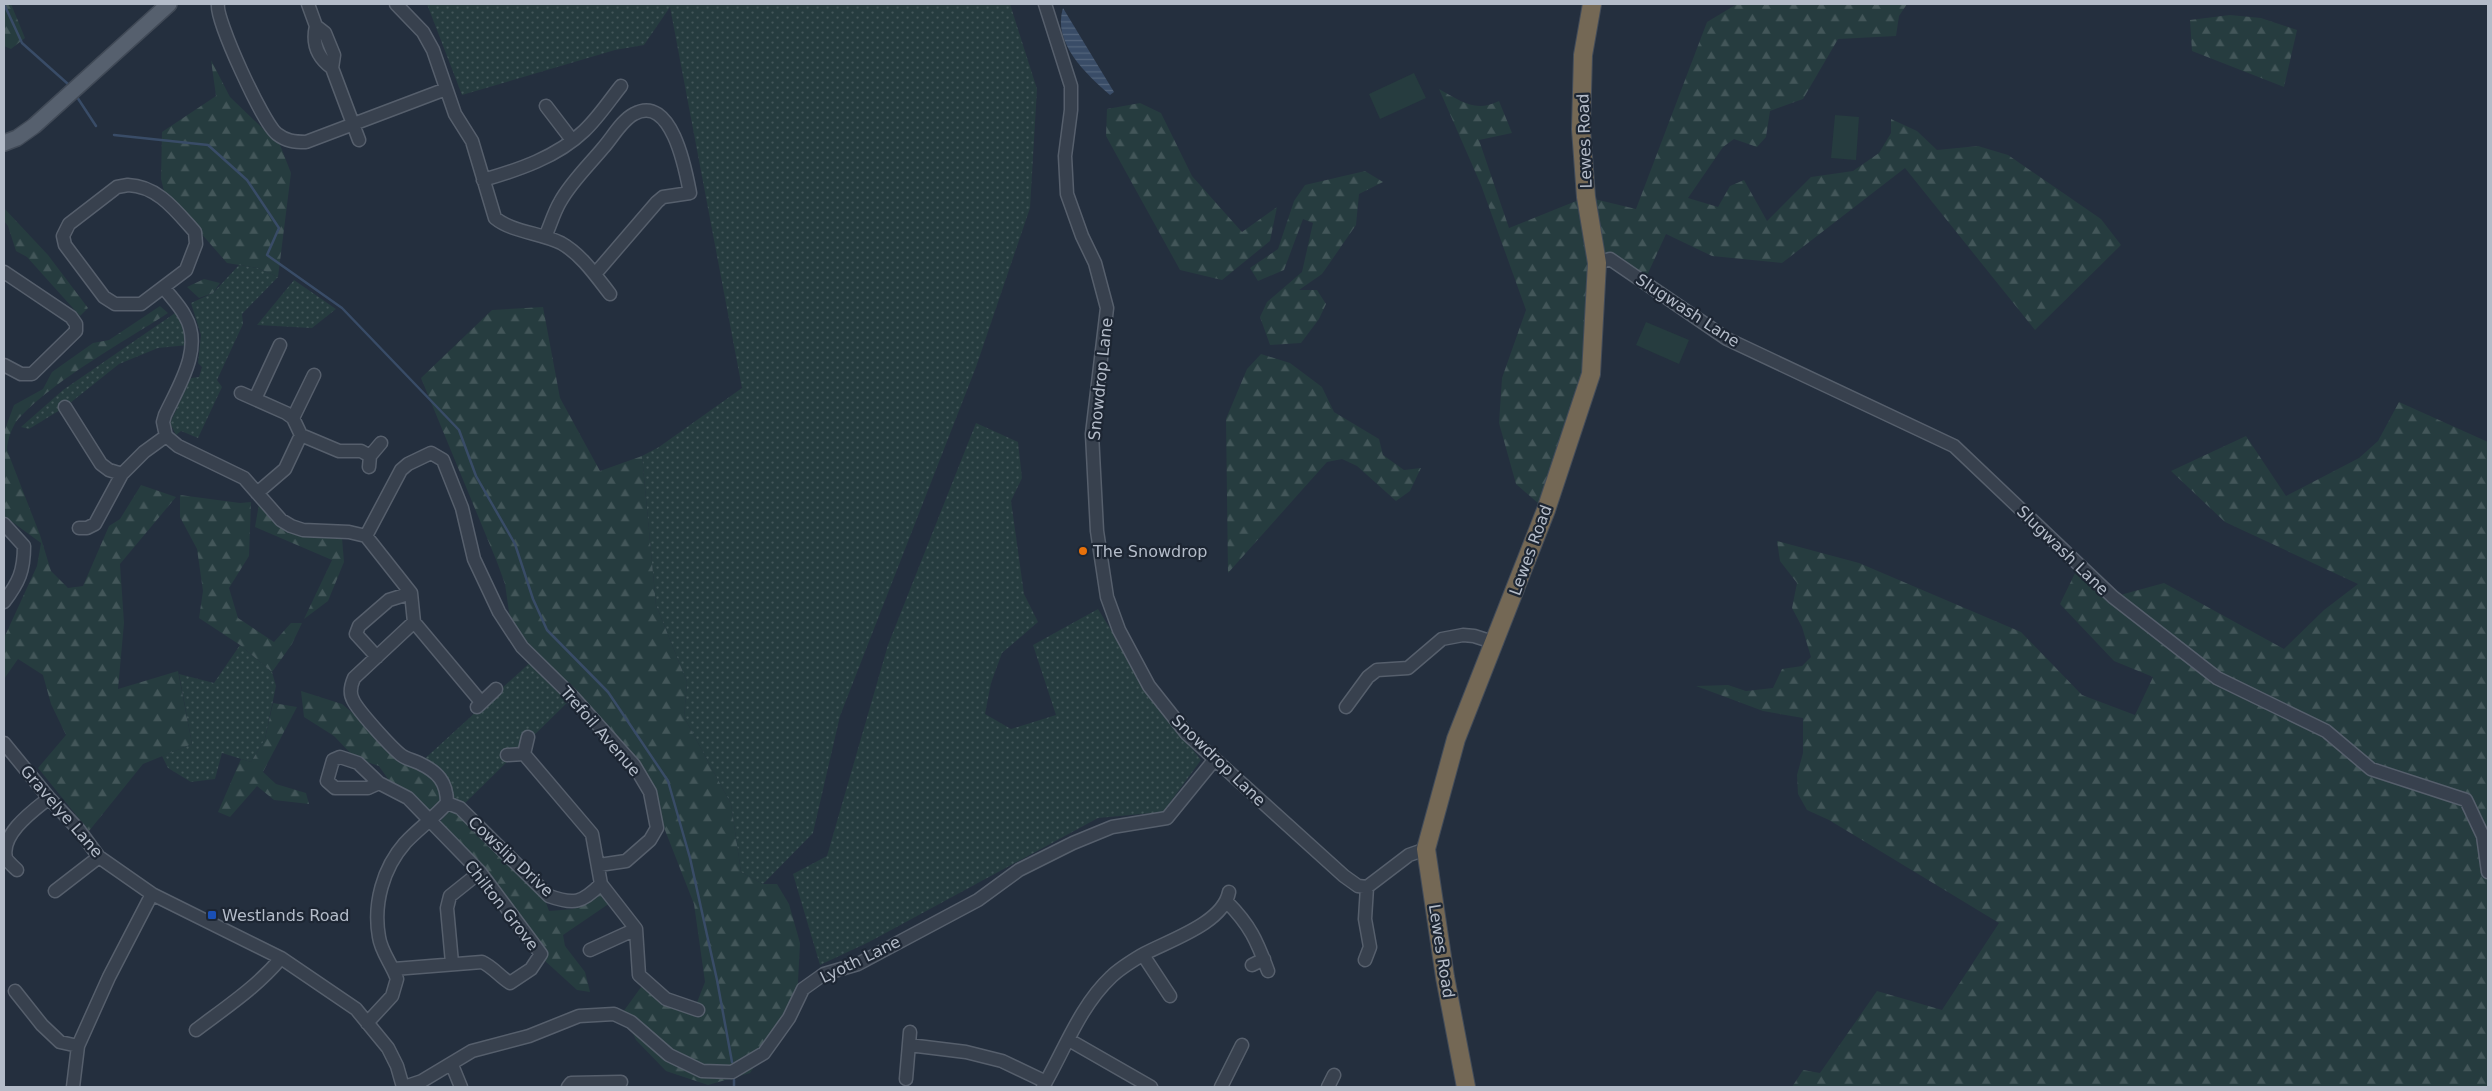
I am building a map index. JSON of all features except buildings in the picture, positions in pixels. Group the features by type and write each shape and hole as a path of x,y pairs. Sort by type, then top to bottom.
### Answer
{"highway":[{"name":"Lewes Road","path":"1466,1087 1445,977 1426,849 1456,739 1496,643 1546,510 1591,374 1597,263 1586,197 1581,129 1583,55 1592,4"}],"main road":[{"path":"4,143 17,138 34,126 169,4"}],"street":[{"path":"218,4 221,24 263,117 276,133 290,142 306,142 446,90"},
{"path":"308,4 316,26 325,32 334,55 332,68 359,140"},
{"path":"396,4 423,32 433,50 455,114 472,141 495,218 505,224 562,244 576,254 595,274 610,294"},
{"name":"Snowdrop Lane","path":"1045,4 1071,86 1071,110 1064,156 1067,194 1082,236 1095,263 1107,308 1092,434 1097,531 1106,597 1119,630 1148,686 1187,734 1344,876 1358,886 1367,887"},
{"path":"483,180 533,164 572,140 584,131 621,86"},
{"path":"546,106 572,140"},
{"path":"545,237 559,202 569,188 634,114 645,111 655,114 674,132 683,156 690,193 663,197 657,202 595,274"},
{"path":"140,185 152,189 195,232 196,244 190,264 186,270 164,288 141,304 115,304 104,297 65,245 63,236 68,224 117,187 140,185"},
{"name":"Slugwash Lane","path":"1597,263 1610,259 1727,339 1954,446 2113,597 2217,678 2326,731 2371,769 2466,800 2483,836 2488,872"},
{"path":"4,272 72,318 76,324 76,331 32,374 21,374 4,365"},
{"path":"164,288 186,317 191,335 191,354 165,415 163,429 166,436 178,446 244,478 281,520 292,526 303,530 349,532 366,536 411,593 414,622 479,705 496,689"},
{"path":"255,399 280,345"},
{"path":"293,418 314,375"},
{"path":"241,393 293,418 302,435 339,451 361,451 370,461 381,443"},
{"path":"66,407 101,464 109,470 122,474"},
{"path":"257,493 284,469 302,435"},
{"path":"79,528 86,528 100,518 122,474 144,452 166,436"},
{"name":"Trefoil Avenue","path":"366,536 402,470 408,464 431,452 442,460 462,508 474,559 499,612 522,647 535,658 634,765 650,792 657,828 650,840 626,861 599,865"},
{"path":"4,524 24,546 24,565 17,584 4,602"},
{"path":"377,657 356,634 359,626 389,600 411,593"},
{"path":"367,1023 392,996 396,979 394,969 382,949 379,937 377,908 380,890 394,859 405,844 447,803 447,789 438,775 420,763 403,756 388,743 353,700 350,686 354,678 414,622"},
{"path":"1346,707 1368,677 1376,670 1408,668 1442,640 1456,635 1496,643"},
{"path":"524,754 528,737"},
{"name":"Gravelye Lane","path":"4,743 49,798 74,824 99,857 152,894 280,958 356,1010 388,1048 404,1087"},
{"path":"524,754 592,834 601,884 636,929 639,974 666,1000 698,1010"},
{"path":"507,755 524,754"},
{"name":"Lyoth Lane","path":"404,1087 422,1082 472,1051 529,1036 579,1016 614,1014 631,1022 669,1055 702,1071 732,1072 764,1053 789,1018 803,990 824,974 858,964 978,900 1019,870 1073,843 1112,827 1168,818 1215,759"},
{"name":"Chilton Grove","path":"379,784 408,798 480,872 541,954 531,969 510,983 500,977 491,966 482,962 394,969"},
{"path":"17,870 6,858 5,843 16,823 49,798"},
{"name":"Cowslip Drive","path":"447,803 460,808 549,896 569,903 589,897 601,884"},
{"path":"1365,960 1370,947 1365,919 1367,887 1409,855 1426,849"},
{"path":"55,891 99,857"},
{"path":"452,963 447,908 450,896 480,872"},
{"path":"73,1087 78,1046 109,977 152,894"},
{"path":"906,1079 910,1039 1002,1062 1044,1085 1093,998 1111,976 1143,955 1194,931 1228,897 1260,945 1266,965 1252,965"},
{"path":"590,950 636,929"},
{"path":"1143,955 1164,993"},
{"path":"196,1030 245,993 269,972 280,958"},
{"path":"14,991 42,1025 60,1042 78,1046"},
{"path":"1069,1040 1151,1087"},
{"path":"1221,1087 1242,1044"},
{"path":"452,1065 461,1087"},
{"path":"1328,1087 1334,1075"},
{"path":"568,1082 620,1082"}],"green space":[{"path":"4,4 11,4 25,38 11,49 4,46"},
{"path":"427,4 1010,4 1037,89 1030,208 976,367 840,716 813,833 763,884 741,872 731,804 684,717 687,682 656,605 642,456 659,447 742,388 670,7 644,45 615,50 462,95"},
{"path":"1737,4 1907,4 1899,16 1896,36 1838,39 1803,99 1770,111 1766,137 1757,147 1734,139 1723,147 1688,198 1718,207 1730,186 1744,180 1767,221 1811,177 1853,171 1879,153 1891,133 1891,119 1917,131 1937,150 1978,146 2008,155 2101,219 2121,245 2035,330 1905,168 1782,263 1712,256 1666,234 1644,282 1610,259 1597,263 1591,374 1546,510 1516,484 1499,423 1502,378 1526,310 1481,185 1439,89 1475,106 1483,106 1499,101 1512,133 1479,140 1509,228 1586,197 1636,209 1707,22"},
{"path":"2230,15 2261,18 2297,30 2284,87 2192,51 2190,20"},
{"path":"211,60 230,97 280,145 291,173 278,277 258,268 227,263 164,191 161,179 162,132 216,96"},
{"path":"1414,73 1426,98 1380,119 1369,94"},
{"path":"1140,103 1161,113 1192,176 1242,232 1277,207 1270,241 1222,280 1180,270 1106,136 1107,109"},
{"path":"1835,115 1859,117 1856,160 1831,158"},
{"path":"1365,171 1383,182 1359,194 1356,225 1322,274 1299,290 1317,290 1326,304 1319,319 1301,343 1270,345 1260,317 1267,302 1302,272 1313,223 1303,219 1284,270 1258,281 1250,268 1278,249 1294,201 1305,185"},
{"path":"4,208 48,255 88,308 80,316 27,257 16,251 8,226 4,221"},
{"path":"239,265 258,268 278,277 242,314 243,324 217,380 222,387 198,438 181,431 176,435 170,423 191,378 199,377 202,367 198,363 201,335 191,303 213,293"},
{"path":"204,279 220,283 213,293 199,298 187,287"},
{"path":"294,280 336,309 312,328 257,325"},
{"path":"160,306 168,313 72,374 36,402 15,423 7,446 40,535 51,571 68,588 83,586 109,526 120,519 141,485 176,497 120,564 124,623 118,689 178,671 192,744 143,764 89,831 38,768 66,735 51,704 43,675 18,659 4,679 4,638 37,566 41,543 4,516 4,432 14,405 43,389 52,372 93,343 109,340"},
{"path":"543,307 560,398 600,471 642,456 656,605 687,682 684,717 731,804 741,872 763,884 777,884 789,904 800,943 797,1001 750,1073 708,1085 666,1071 636,1040 623,1012 644,983 694,1010 705,982 694,904 650,792 512,633 505,584 421,378 492,310"},
{"path":"178,311 183,318 188,345 158,348 119,364 65,407 29,429 21,427 63,390"},
{"path":"1646,322 1689,340 1679,364 1636,345"},
{"path":"1261,354 1290,363 1322,387 1334,412 1379,439 1383,455 1404,470 1421,468 1410,491 1396,501 1357,466 1342,459 1327,462 1228,573 1226,419 1247,369"},
{"path":"2399,402 2488,442 2488,1087 1792,1087 1803,1070 1820,1073 1877,991 1942,1010 1999,923 1829,820 1807,810 1798,794 1797,775 1803,753 1803,718 1763,711 1696,686 1728,685 1746,691 1773,688 1782,669 1802,666 1811,657 1802,627 1792,608 1797,583 1780,561 1777,541 1859,563 2021,632 2082,695 2135,715 2153,677 2114,661 2060,604 2079,565 2113,597 2164,583 2284,649 2324,610 2358,584 2225,522 2171,471 2246,436 2286,496 2359,458 2378,441"},
{"path":"976,423 1018,442 1022,478 1011,501 1024,594 1038,622 1002,653 991,683 985,714 1011,729 1056,715 1033,645 1098,609 1158,705 1201,760 1163,812 1098,818 869,942 820,965 793,874 827,856 888,645"},
{"path":"180,495 240,503 251,502 249,556 229,588 238,618 274,642 291,623 302,623 292,644 272,672 240,645 199,618 203,591 197,549 180,517"},
{"path":"259,504 301,534 342,538 344,562 328,601 304,619 332,560 255,527"},
{"path":"240,645 272,672 276,686 265,739 251,762 222,753 215,779 191,782 168,768 162,756 192,744 179,674 214,683"},
{"path":"535,658 573,697 460,808 420,763"},
{"path":"301,691 342,704 445,790 445,801 432,814 390,782 379,766 355,758 334,736 304,717"},
{"path":"273,703 297,707 263,772 276,784 306,793 309,804 274,800 257,786 230,817 218,812 241,759 251,762 265,739"},
{"path":"450,810 460,811 544,897 549,911 573,909 603,893 610,903 563,935 565,946 585,972 590,992 577,990 544,960 441,827 440,822"}],"water":[{"path":"1063,8 1114,92 1110,95 1073,57 1062,33"}],"waterway":[{"path":"4,4 22,43 68,84"},
{"path":"77,97 96,126"},
{"path":"114,135 208,145 247,180 279,228 267,255 342,308 459,430 476,476 515,544 533,599 547,630 608,692 668,781 690,858 717,980 732,1062"},
{"path":"734,1080 734,1087"}],"place":[{"name":"The Snowdrop","path":"1083,551"},
{"name":"Westlands Road","path":"212,915"}]}
